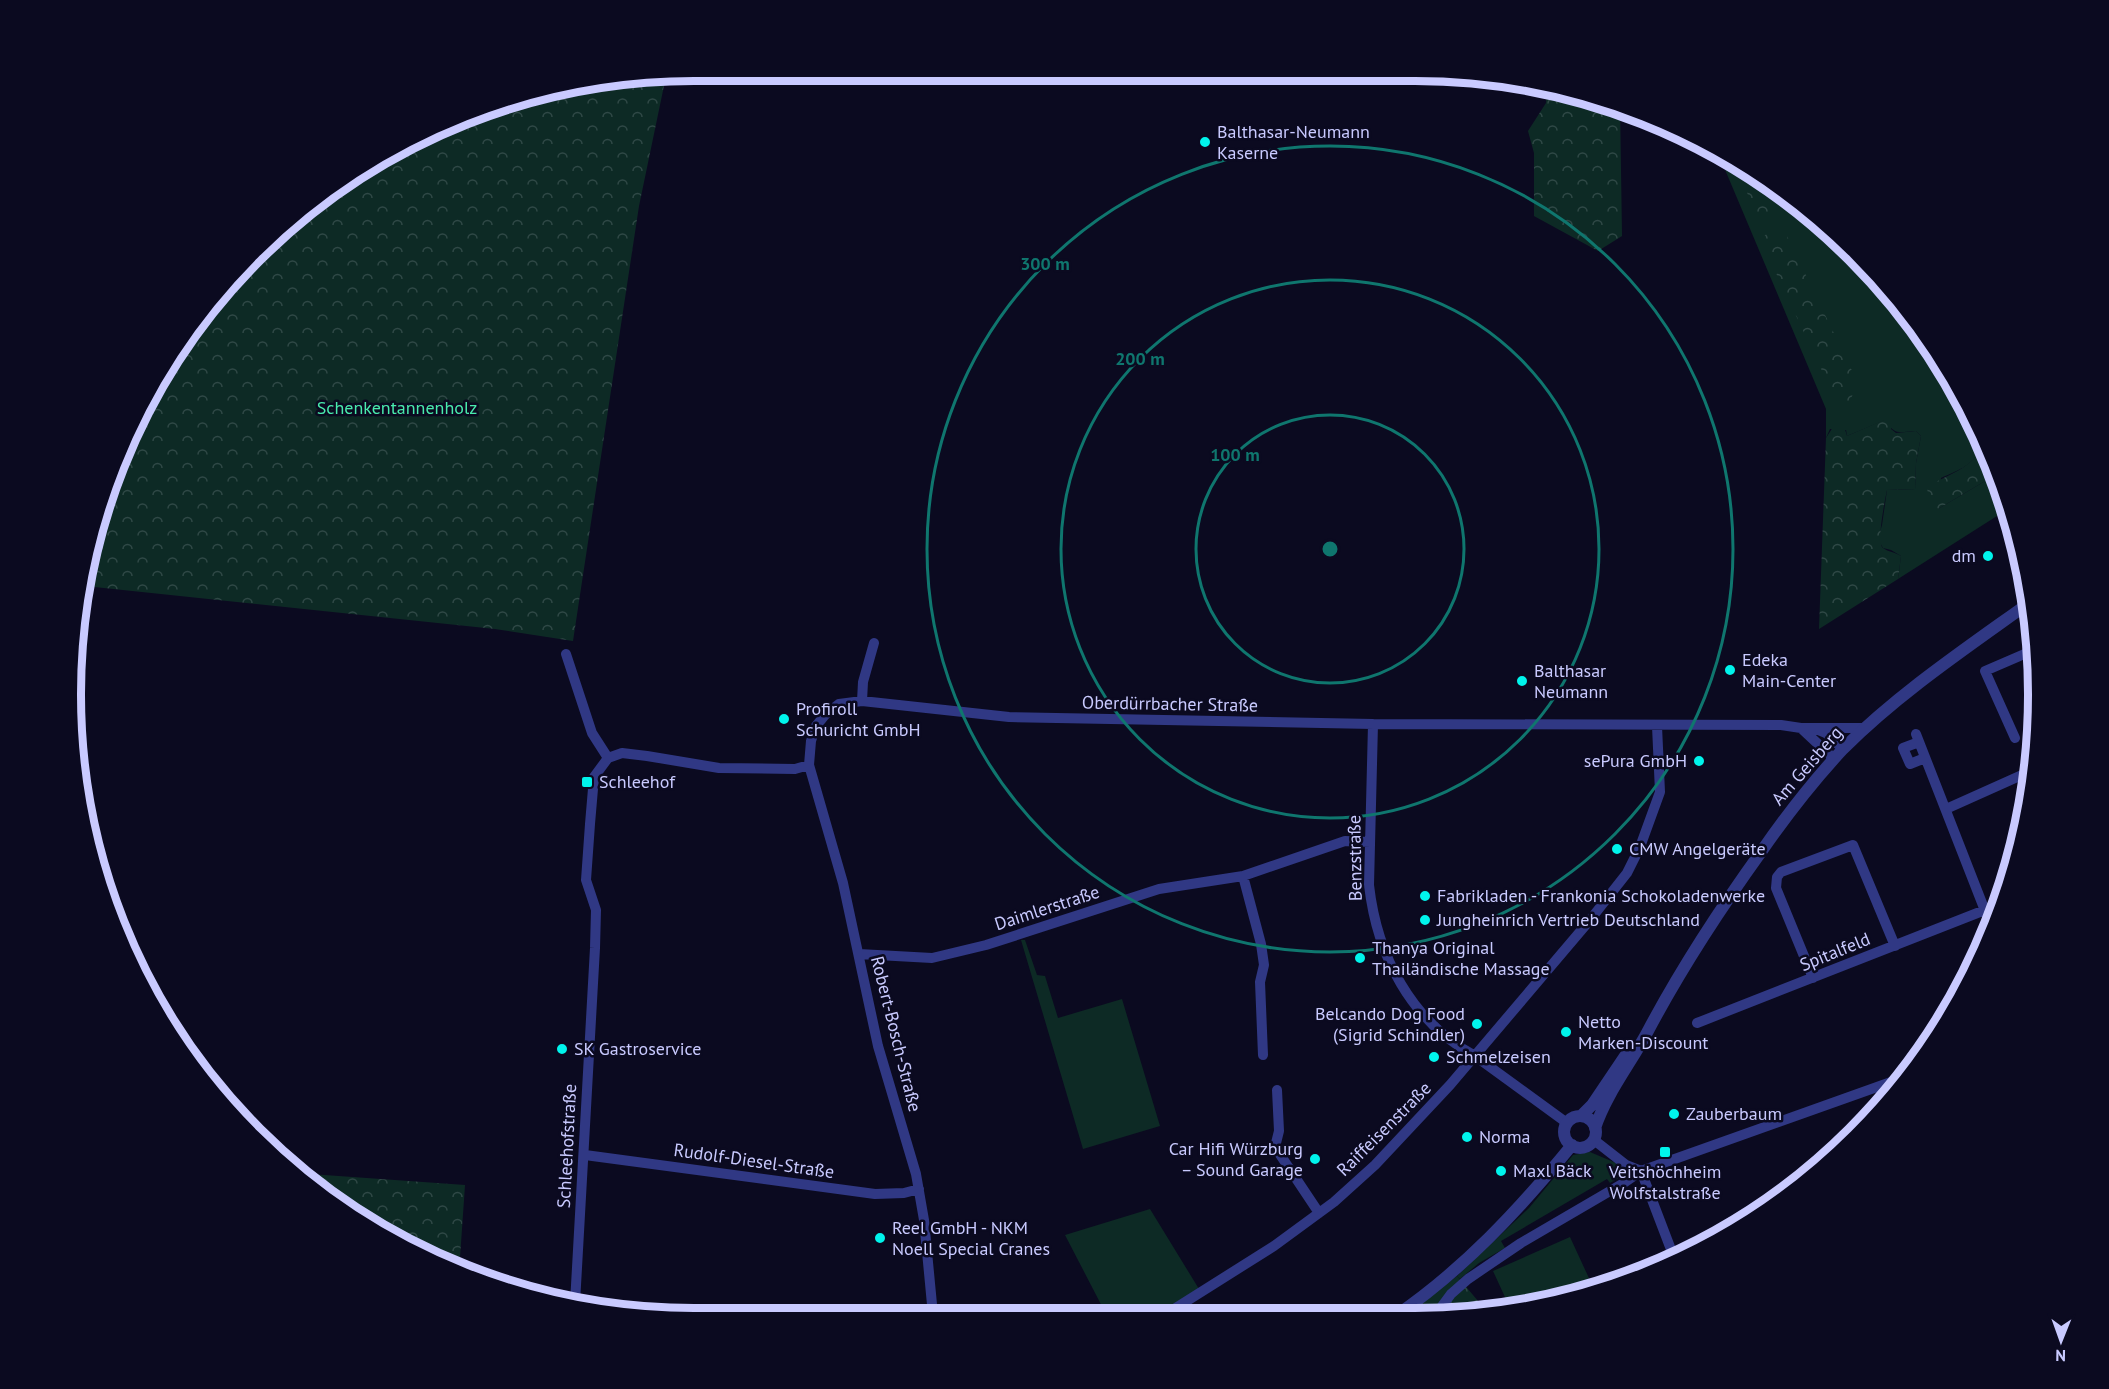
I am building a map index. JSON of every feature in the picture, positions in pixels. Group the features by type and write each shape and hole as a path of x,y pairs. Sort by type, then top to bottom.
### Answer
{"street":[{"name":"Am Geisberg","path":"1581,1116 1592,1105 1663,1001 1726,900 1786,816 1834,759 1866,728 1950,659 2022,608"},
{"path":"862,701 863,681 874,643"},
{"path":"566,654 592,734 608,758 622,753 719,768 795,770 809,765"},
{"path":"2014,738 1985,671 2027,654"},
{"name":"Oberdürrbacher Straße","path":"809,765 816,726 825,715 839,704 862,701 1008,717 1373,724 1781,725 1801,728 1866,728"},
{"name":"Benzstraße","path":"1373,724 1369,885 1371,904 1386,957 1414,1003 1432,1024 1461,1049 1475,1056 1567,1123"},
{"name":"Raiffeisenstraße","path":"1176,1308 1274,1246 1319,1214 1375,1165 1475,1056 1628,873 1660,792 1657,726"},
{"path":"1801,728 1834,759"},
{"path":"1813,728 1826,734 1843,749"},
{"path":"1925,758 1910,764 1903,748 1917,738 1946,809 1987,914"},
{"name":"Schleehofstraße","path":"575,1296 585,1155 596,910 586,880 594,777 608,758"},
{"name":"Robert-Bosch-Straße","path":"809,765 843,883 878,1046 910,1150 919,1189 932,1308"},
{"path":"1946,809 2023,774"},
{"name":"Daimlerstraße","path":"859,954 932,958 986,945 1159,889 1243,876 1345,841 1370,842"},
{"path":"1813,978 1776,888 1777,877 1781,872 1853,845 1894,946"},
{"path":"1243,876 1261,944 1264,965 1260,982 1263,1055"},
{"name":"Spitalfeld","path":"1697,1023 1985,910"},
{"name":"Am Geisberg","path":"1595,1134 1601,1111 1649,1030 1663,1001"},
{"path":"1441,1307 1451,1293 1468,1279 1521,1244 1622,1185 1641,1171 1889,1083"},
{"path":"1277,1090 1278,1131 1275,1147 1319,1214"},
{"path":"1595,1134 1584,1147 1572,1146 1564,1136 1567,1123 1571,1119 1581,1116 1589,1119 1595,1134 1626,1166 1641,1171"},
{"path":"1406,1308 1450,1274 1510,1217 1572,1146"},
{"name":"Rudolf-Diesel-Straße","path":"585,1155 875,1194 904,1194 919,1189"},
{"path":"1641,1171 1672,1251"}],"green space":[{"name":"Schenkentannenholz","path":"665,82 639,206 573,641 495,629 91,587 102,536 114,497 144,423 163,388 184,354 233,290 290,233 354,184 388,163 460,128 536,102 575,93 614,86"},
{"path":"1546,96 1620,117 1622,236 1598,251 1534,216 1534,153 1528,131 1546,103"},
{"path":"1723,164 1755,184 1819,233 1876,290 1925,354 1965,423 1978,453 1966,466 1941,478 1938,509 1988,479 2000,514 1898,579 1901,556 1883,548 1879,535 1887,490 1915,489 1916,463 1921,436 1916,431 1895,431 1885,420 1847,436 1846,430 1830,429 1826,438 1826,409"},
{"path":"1739,174 1787,207 1772,214 1756,214"},
{"path":"1783,231 1787,236 1856,379 1850,401 1837,404 1833,401 1831,390 1760,239 1768,233"},
{"path":"1884,420 1891,420 1891,429 1896,433 1916,431 1921,436 1916,463 1915,489 1887,490 1883,511 1881,544 1883,548 1901,556 1898,579 1819,629 1826,438 1835,424 1843,423 1847,436"},
{"path":"1978,454 1988,479 1938,509 1928,495 1927,487 1973,460"},
{"path":"1021,940 1025,940 1037,975 1045,976 1058,1018 1122,999 1160,1126 1083,1149"},
{"path":"1590,1152 1616,1163 1620,1172 1619,1178 1610,1183 1607,1179 1501,1241 1505,1248 1479,1263 1460,1279 1457,1276 1529,1208 1573,1155"},
{"path":"313,1174 465,1185 460,1261 388,1226 354,1205"},
{"path":"1150,1209 1199,1289 1167,1308 1103,1308 1065,1235"},
{"path":"1570,1237 1591,1282 1507,1301 1493,1271"},
{"path":"1457,1276 1481,1304 1455,1307 1416,1308"}],"place":[{"name":"Balthasar-Neumann Kaserne","path":"1205,142"},
{"name":"dm","path":"1988,556"},
{"name":"Edeka Main-Center","path":"1730,670"},
{"name":"Balthasar Neumann","path":"1522,681"},
{"name":"Profiroll Schuricht GmbH","path":"784,719"},
{"name":"sePura GmbH","path":"1699,761"},
{"name":"Schleehof","path":"587,782"},
{"name":"CMW Angelgeräte","path":"1617,849"},
{"name":"Fabrikladen - Frankonia Schokoladenwerke","path":"1425,896"},
{"name":"Jungheinrich Vertrieb Deutschland","path":"1425,920"},
{"name":"Thanya Original Thailändische Massage","path":"1360,958"},
{"name":"Belcando Dog Food (Sigrid Schindler)","path":"1477,1024"},
{"name":"Netto Marken-Discount","path":"1566,1032"},
{"name":"SK Gastroservice","path":"562,1049"},
{"name":"Schmelzeisen","path":"1434,1057"},
{"name":"Zauberbaum","path":"1674,1114"},
{"name":"Norma","path":"1467,1137"},
{"name":"Veitshöchheim Wolfstalstraße","path":"1665,1152"},
{"name":"Car Hifi Würzburg – Sound Garage","path":"1315,1159"},
{"name":"Maxl Bäck","path":"1501,1171"},
{"name":"Reel GmbH - NKM Noell Special Cranes","path":"880,1238"}]}
